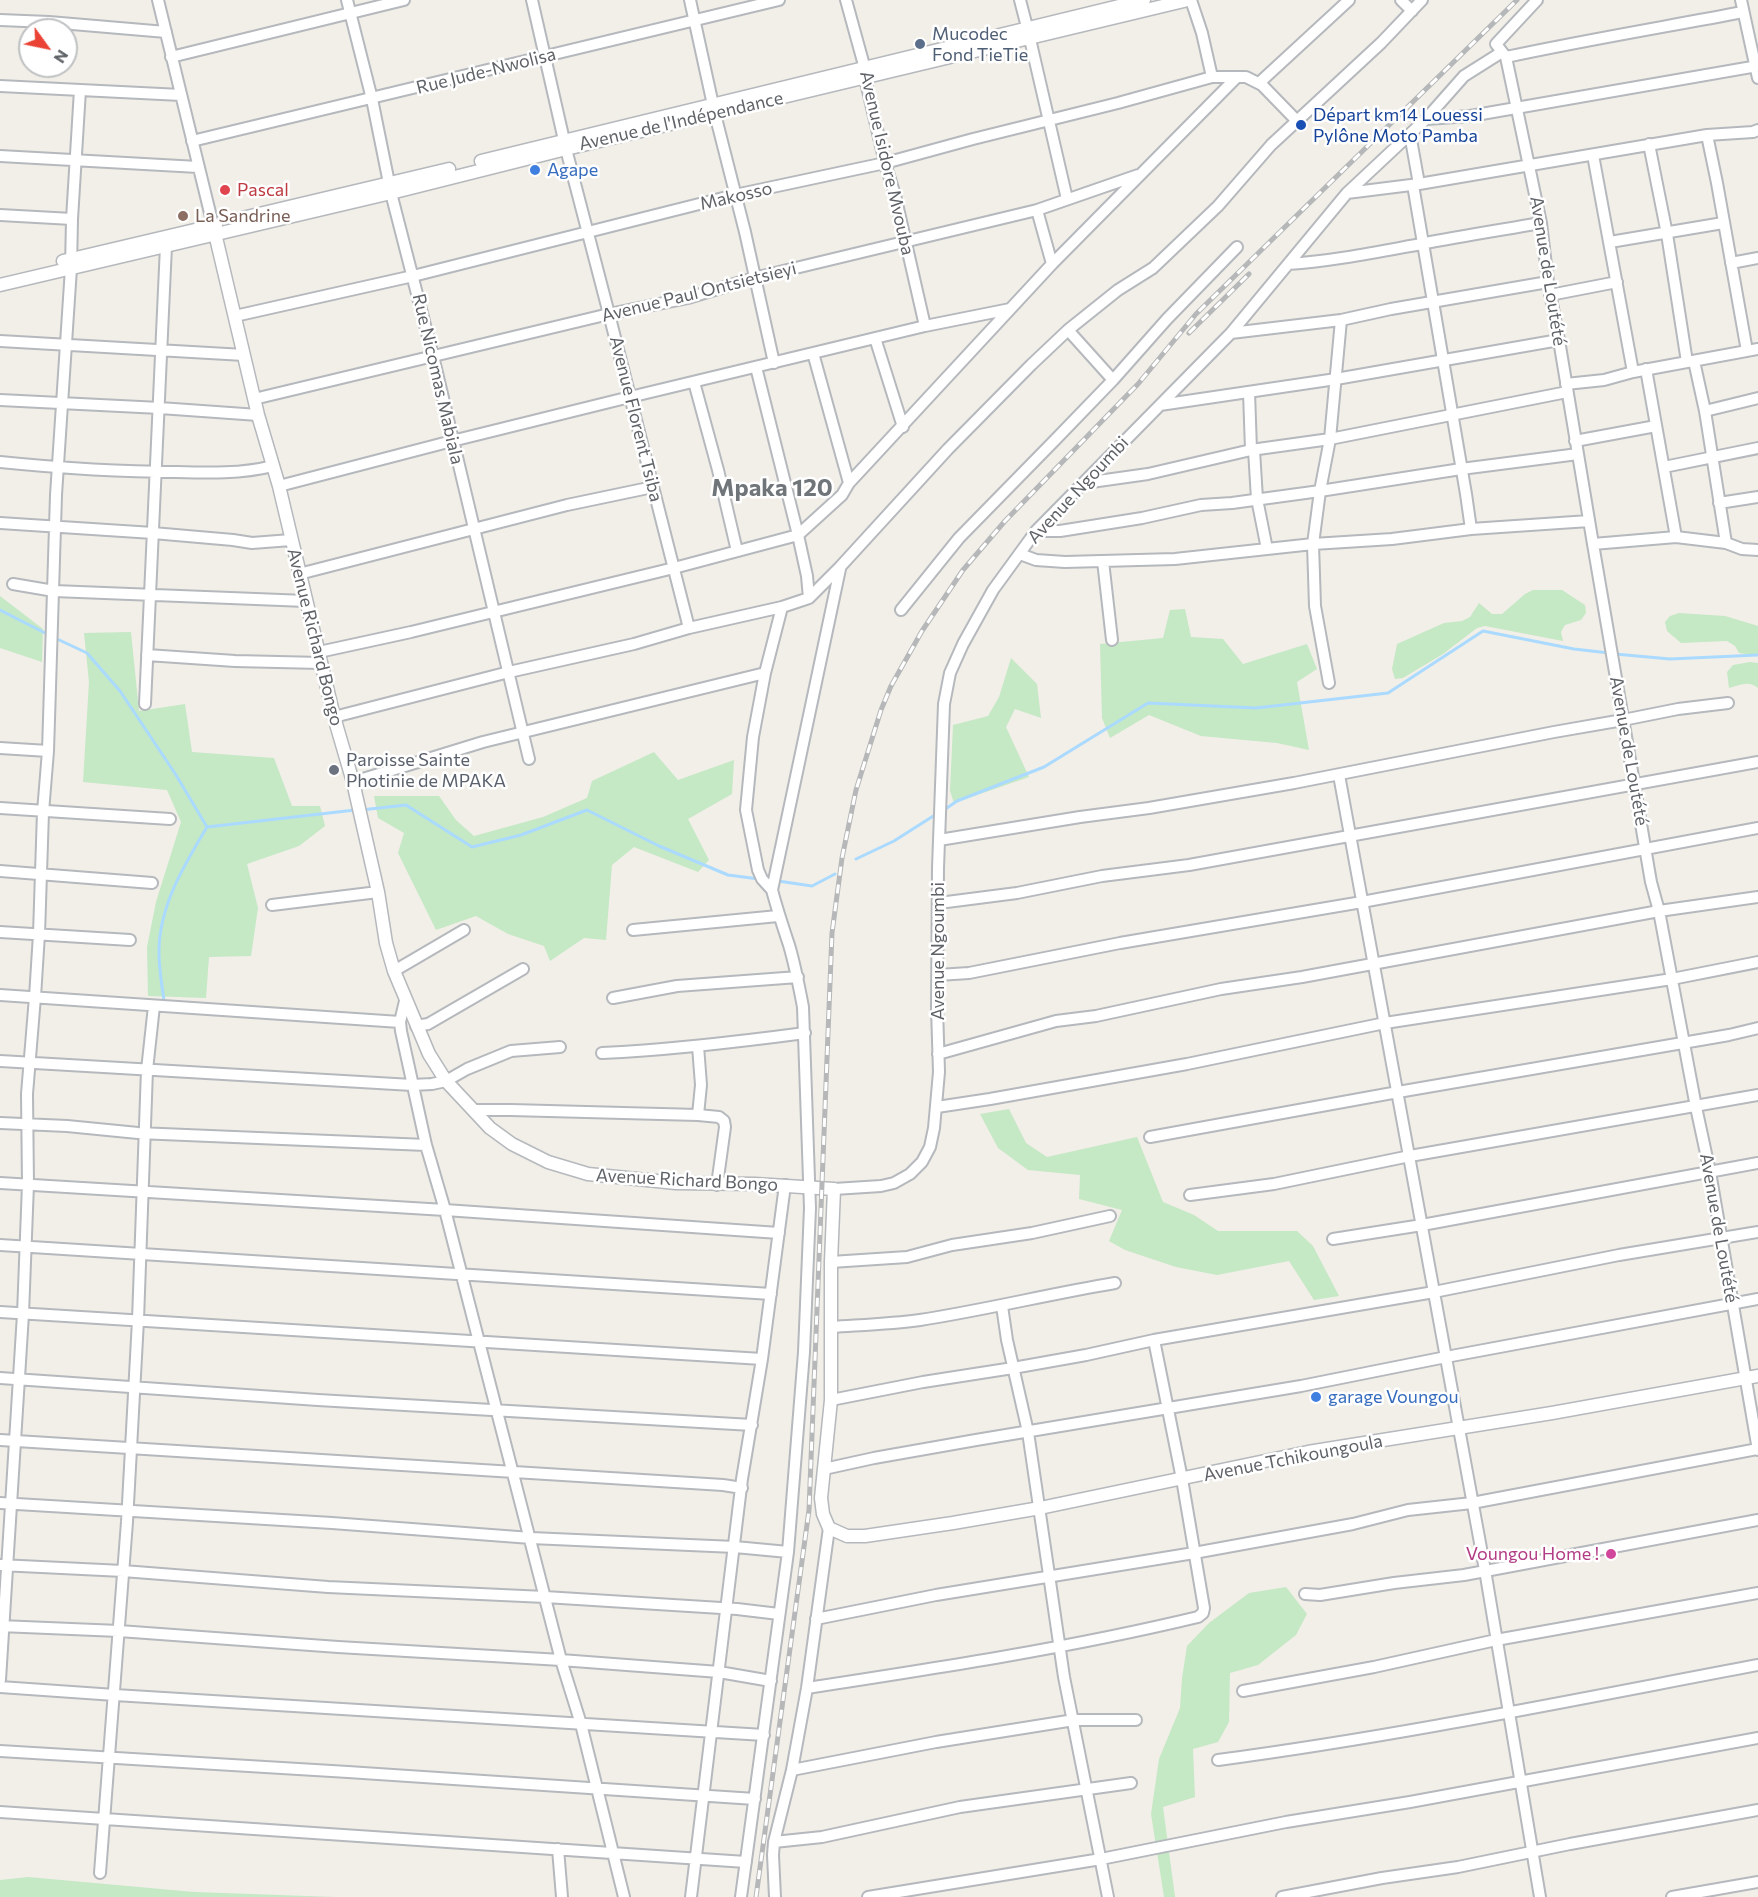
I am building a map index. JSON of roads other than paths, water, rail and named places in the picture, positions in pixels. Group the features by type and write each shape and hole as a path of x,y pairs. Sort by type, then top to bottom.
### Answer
{"street":[{"name":"Avenue Richard Bongo","path":"158,0 254,399 279,486 334,717 353,782 378,892 386,942 405,1001 429,1054 447,1081 490,1128 512,1144 548,1162 588,1174 676,1183 828,1188"},
{"name":"Rue Nicomas Mabiala","path":"347,0 372,99 390,188 433,356 529,759"},
{"path":"171,57 404,0"},
{"name":"Avenue Florent Tsiba","path":"532,0 565,145 689,628"},
{"path":"690,0 774,363"},
{"name":"Rue Jude-Nwolisa","path":"192,141 779,0"},
{"name":"Avenue Isidore Mvouba","path":"846,0 925,326"},
{"path":"1020,0 1067,199"},
{"name":"Avenue de l'Indépendance","path":"0,285 71,264 1028,33 1144,0"},
{"path":"1189,0 1202,33 1212,77"},
{"name":"Avenue de l'Indépendance","path":"1028,33 1189,0"},
{"path":"1297,121 1259,83 1349,0"},
{"path":"1401,0 1412,11"},
{"path":"334,717 509,672 782,607 809,598 948,449 1032,365 1068,330 1118,290 1153,268 1218,206 1271,145 1381,43 1422,0"},
{"path":"1537,0 1496,44 1504,55 1743,12"},
{"path":"1741,0 1758,78"},
{"path":"0,20 166,32"},
{"name":"Avenue de Loutété","path":"1504,55 1540,223 1550,295 1652,882 1710,1172 1732,1304 1752,1377 1758,1449"},
{"name":"Avenue Ngoumbi","path":"828,1188 894,1184 910,1174 922,1162 930,1147 939,1072 939,840 944,704 950,673 993,590 1036,531 1231,333 1347,193 1426,119 1464,76 1504,55"},
{"path":"1426,119 1470,116 1757,66"},
{"name":"Makosso","path":"235,316 413,276 735,195 885,163 1212,77 1246,78 1259,83"},
{"path":"147,655 234,661 320,658 798,535 842,495 849,483 1052,264 1237,77"},
{"path":"0,86 181,95"},
{"path":"0,1680 6,1504 15,1441 23,1314 28,1184 27,1094 39,934 55,528 80,90"},
{"path":"1347,193 1416,184 1707,135 1758,130"},
{"path":"1410,134 1422,243 1467,494 1470,529"},
{"path":"1084,483 1148,474 1252,450 1330,439 1452,415 1646,369 1752,350 1731,263 1718,183 1707,135"},
{"path":"1649,144 1690,361 1705,411 1726,543"},
{"path":"1593,155 1633,372"},
{"path":"0,156 198,167"},
{"name":"Avenue Paul Ontsietsieyi","path":"254,399 609,314 688,298 754,278 1037,210 1141,174"},
{"path":"1037,210 1052,264"},
{"path":"0,215 72,219"},
{"path":"1288,264 1321,262 1383,252 1540,223"},
{"path":"1610,243 1723,223"},
{"name":"Avenue de l'Indépendance","path":"0,276 166,246 214,229"},
{"path":"145,704 166,246"},
{"path":"901,610 958,538 1113,380 1167,319 1237,247"},
{"path":"1731,263 1758,258"},
{"path":"1231,333 1341,320 1548,282"},
{"path":"1550,295 1617,282"},
{"path":"279,486 630,397 925,326 1010,309"},
{"path":"1329,683 1315,606 1313,544 1330,439 1341,320"},
{"path":"1068,330 1113,380"},
{"path":"875,338 903,427"},
{"path":"1160,405 1336,379 1559,340"},
{"path":"0,341 244,355"},
{"path":"813,353 849,483"},
{"path":"756,367 798,535 807,576 809,598"},
{"path":"1646,369 1677,537"},
{"path":"694,382 737,551"},
{"path":"1249,392 1257,499 1266,549"},
{"path":"1705,411 1758,398"},
{"path":"0,400 258,415"},
{"path":"1575,441 1656,426"},
{"path":"1664,467 1758,448"},
{"path":"1036,531 1060,531 1142,518 1201,505 1320,491 1578,454"},
{"path":"0,462 156,472 230,473 273,466"},
{"path":"299,574 567,505 653,487"},
{"path":"1719,503 1758,497"},
{"path":"1020,554 1036,560 1065,562 1175,559 1313,544 1392,539 1470,529 1589,521"},
{"path":"0,523 153,533 252,543 291,540"},
{"path":"1593,544 1677,537 1726,543 1742,549 1758,550"},
{"path":"1103,561 1112,640"},
{"path":"741,1897 788,1551 804,1352 810,1208 803,1006 798,978 772,890 840,567"},
{"path":"13,584 54,591 306,601"},
{"path":"772,890 762,879 758,870 746,810 753,737 765,673 782,607"},
{"path":"353,782 460,748 643,701 765,673"},
{"path":"939,840 1149,808 1339,775 1678,709 1728,703"},
{"path":"0,748 48,751"},
{"path":"939,903 1017,893 1102,876 1189,865 1758,762"},
{"path":"1339,775 1485,1570 1540,1897"},
{"path":"0,808 170,819"},
{"path":"938,975 969,972 1120,943 1362,902 1758,828"},
{"path":"0,871 152,883"},
{"path":"272,906 378,892"},
{"path":"938,1054 1056,1021 1096,1016 1221,989 1374,964 1659,911 1758,897"},
{"path":"633,930 778,916"},
{"path":"394,971 464,930"},
{"path":"0,932 130,940"},
{"path":"936,1107 1187,1064 1385,1023 1672,980 1758,962"},
{"path":"416,1026 428,1024 523,969"},
{"path":"613,998 677,987 798,978"},
{"path":"0,995 400,1022"},
{"path":"405,1001 400,1022 426,1145 531,1538 561,1660 581,1724 624,1897"},
{"path":"100,1873 127,1512 138,1320 147,1070 154,1006"},
{"path":"1150,1137 1730,1035 1758,1028"},
{"path":"602,1053 652,1051 805,1033"},
{"path":"698,1046 700,1085 698,1115"},
{"path":"0,1061 412,1085 447,1081 467,1069 511,1051 560,1047"},
{"path":"1190,1195 1274,1184 1410,1156 1758,1095"},
{"path":"473,1110 719,1117 724,1121 725,1127 717,1185"},
{"path":"0,1123 67,1126 146,1134 426,1145"},
{"path":"1333,1239 1422,1225 1758,1163"},
{"path":"0,1183 779,1233"},
{"path":"690,1897 742,1488 785,1185"},
{"path":"775,1897 774,1842 792,1770 807,1688 829,1528 823,1514 822,1498 831,1400 832,1327 828,1188"},
{"path":"831,1262 907,1257 952,1245 1032,1233 1110,1216"},
{"path":"831,1400 1086,1355 1154,1340 1434,1292 1619,1255 1758,1232"},
{"path":"0,1245 771,1294"},
{"path":"832,1327 917,1320 1002,1306 1115,1283"},
{"path":"824,1469 874,1458 1301,1386 1758,1299"},
{"path":"1002,1306 1028,1432 1059,1645 1107,1897"},
{"path":"0,1312 762,1359"},
{"path":"807,1688 939,1668 1127,1634 1198,1617 1203,1613 1182,1479 1154,1340"},
{"name":"Avenue Tchikoungoula","path":"829,1528 847,1536 865,1536 1040,1508 1308,1452 1459,1429 1752,1377"},
{"path":"0,1378 752,1425"},
{"path":"0,1440 742,1488"},
{"path":"816,1619 936,1595 1194,1553 1353,1524 1408,1510 1472,1503 1758,1449"},
{"path":"6,1504 332,1523 531,1538 788,1551"},
{"path":"1305,1594 1320,1595 1464,1575 1758,1520"},
{"path":"4,1565 123,1570 328,1587 546,1597 779,1614"},
{"path":"1243,1691 1374,1667 1496,1640 1758,1593"},
{"path":"2,1626 119,1631 561,1660 719,1672 771,1681"},
{"path":"1218,1760 1276,1753 1758,1665"},
{"path":"0,1687 764,1734"},
{"path":"792,1770 936,1742 1074,1720 1136,1720"},
{"path":"868,1897 1101,1860 1286,1822 1758,1738"},
{"path":"0,1751 755,1799"},
{"path":"774,1842 822,1837 960,1807 1131,1783"},
{"path":"1282,1897 1382,1878 1458,1867 1758,1810"},
{"path":"0,1812 746,1862"},
{"path":"558,1849 562,1897"},
{"path":"1672,1897 1758,1882"}],"waterway":[{"path":"0,610 49,635"},
{"path":"944,810 957,801 1044,767 1148,703 1256,708 1388,693 1483,631 1574,649 1609,653"},
{"path":"55,638 87,653 120,691 176,775 207,827 355,810"},
{"path":"1615,654 1670,659 1758,655"},
{"path":"361,810 406,805 472,847 521,835 587,810 659,846 728,875 759,879"},
{"path":"856,859 894,841 938,813"},
{"path":"164,1001 159,954 163,920 181,872 207,827"},
{"path":"778,881 812,886 835,874"}],"railway":[{"path":"756,1897 809,1510 832,933 842,858 856,790 881,710 891,686 922,631 963,570 1005,521 1138,384 1196,314 1517,0"},
{"path":"1189,333 1249,274"}],"place":[{"name":"Mucodec Fond TieTie","path":"920,44"},
{"name":"Départ km14 Louessi Pylône Moto Pamba","path":"1301,125"},
{"name":"Agape","path":"535,170"},
{"name":"Pascal","path":"225,190"},
{"name":"La Sandrine","path":"183,216"},
{"name":"Paroisse Sainte Photinie de MPAKA","path":"334,770"},
{"name":"garage Voungou","path":"1316,1397"},
{"name":"Voungou Home !","path":"1611,1554"}],"district":[{"name":"Mpaka 120","path":"772,488"}]}
